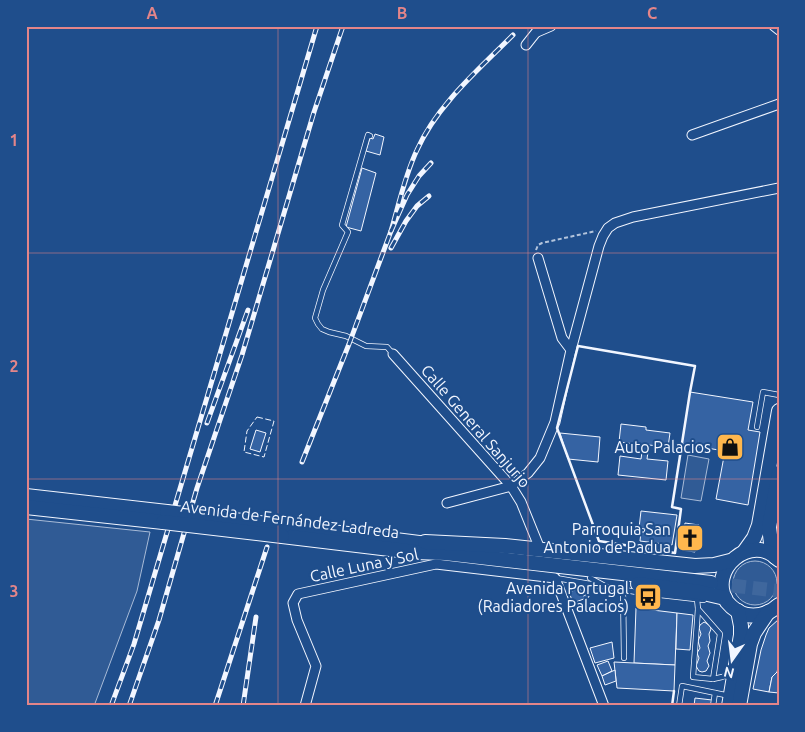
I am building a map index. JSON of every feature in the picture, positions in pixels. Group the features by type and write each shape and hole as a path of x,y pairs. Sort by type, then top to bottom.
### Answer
{"main road":[{"path":"733,702 734,673 741,626 723,592 722,581 726,568 730,562 744,552 754,538 759,525 779,411"},
{"path":"777,559 771,543 770,527 779,473"},
{"name":"Avenida de Fernández Ladreda","path":"28,498 165,517 414,546 445,553 548,563"},
{"path":"414,546 488,565 698,592 754,616 776,607"},
{"path":"744,552 760,550 769,553 777,559"},
{"path":"548,563 577,554 695,566 730,562"},
{"path":"548,563 711,580"},
{"path":"733,702 754,632 776,607"}],"street":[{"path":"526,45 539,29 551,26"},
{"path":"774,26 779,30"},
{"path":"692,135 779,104"},
{"path":"447,503 511,486 528,473 540,458 555,422 571,350 595,258 608,228 633,217 779,188"},
{"path":"538,258 562,338 571,350"},
{"name":"Calle General Sanjurjo","path":"393,354 511,486 521,502 548,563 604,706"},
{"name":"Calle Luna y Sol","path":"305,706 316,666 297,620 294,603 298,594 436,564 548,563"}],"lane":[{"path":"370,136 368,135 342,225 348,232 323,290 315,318 322,329 346,336 366,346 388,347 393,354"},
{"path":"757,427 763,392 779,395"},
{"path":"548,563 607,587 722,602 731,605"},
{"path":"590,578 607,587"},
{"path":"623,589 624,658"},
{"path":"692,688 698,609 697,599"},
{"path":"698,609 720,634 713,679"},
{"path":"693,677 713,679 722,678 734,673"},
{"path":"679,706 682,686 715,693 733,702"},
{"path":"713,706 715,693"}],"path":[{"path":"538,258 536,249 542,243 608,228"}],"shaded area":[{"path":"688,455 709,459 701,501 681,498"},
{"path":"26,519 150,532 137,591 94,706 26,706"},
{"path":"755,561 767,565 773,571 777,583 773,595 767,601 755,605 743,601 737,595 733,583 737,571 743,565"}],"building":[{"path":"375,134 384,137 380,155 366,151 370,138 373,139"},
{"path":"362,168 376,173 361,231 346,227"},
{"name":"Auto Palacios","path":"690,392 753,402 748,430 760,432 748,505 716,499 725,451 682,444"},
{"path":"621,424 646,427 646,430 670,433 668,447 649,445 647,459 668,461 666,480 618,475 620,456 641,459 643,445 619,442"},
{"path":"256,430 266,433 260,452 250,449"},
{"path":"560,433 600,437 598,462 568,459"},
{"path":"641,511 677,515 672,545 640,541 641,532 644,532 645,529 639,528"},
{"name":"Parroquia San Antonio de Padua","path":"685,523 699,525 695,552 681,550"},
{"path":"580,588 583,596 588,594 589,597 573,603 569,592"},
{"path":"636,608 677,613 675,665 634,663"},
{"path":"677,613 693,615 690,650 676,649"},
{"path":"779,619 779,664 777,672 772,677 769,692 753,689 766,635 769,628"},
{"path":"704,622 711,629 708,646 710,653 707,661 709,666 706,671 702,672 696,666 699,658 697,653 700,648 698,641 701,634 699,628"},
{"path":"612,642 614,658 595,663 590,648"},
{"path":"608,661 612,671 602,676 597,665"},
{"path":"614,662 675,665 674,691 617,688"},
{"path":"615,670 616,681 605,685 602,676"},
{"path":"777,672 779,673 779,693 769,692 772,677"},
{"path":"695,698 712,700 711,706 694,706"}],"tunnel":[{"path":"711,583 779,591"}],"railway":[{"path":"111,706 134,644 317,26"},
{"path":"129,706 159,620 197,488 242,355 314,112 343,26"},
{"path":"431,163 419,176 407,195 391,231 409,169 425,134 460,88 513,35"},
{"path":"391,248 406,221 417,206 429,196"},
{"path":"302,462 391,231"},
{"path":"207,423 248,310"},
{"path":"215,706 267,547"},
{"path":"243,706 256,617"}],"fence":[{"path":"257,417 274,421 264,457 244,452 247,431 257,417"}],"wall":[{"path":"578,346 695,366 672,507 681,509 675,553 599,541 557,428 578,346"},
{"path":"672,706 674,691"}],"place":[{"name":"Auto Palacios","path":"730,447"},
{"name":"Parroquia San Antonio de Padua","path":"690,538"},
{"name":"Avenida Portugal (Radiadores Palacios)","path":"648,597"}]}
